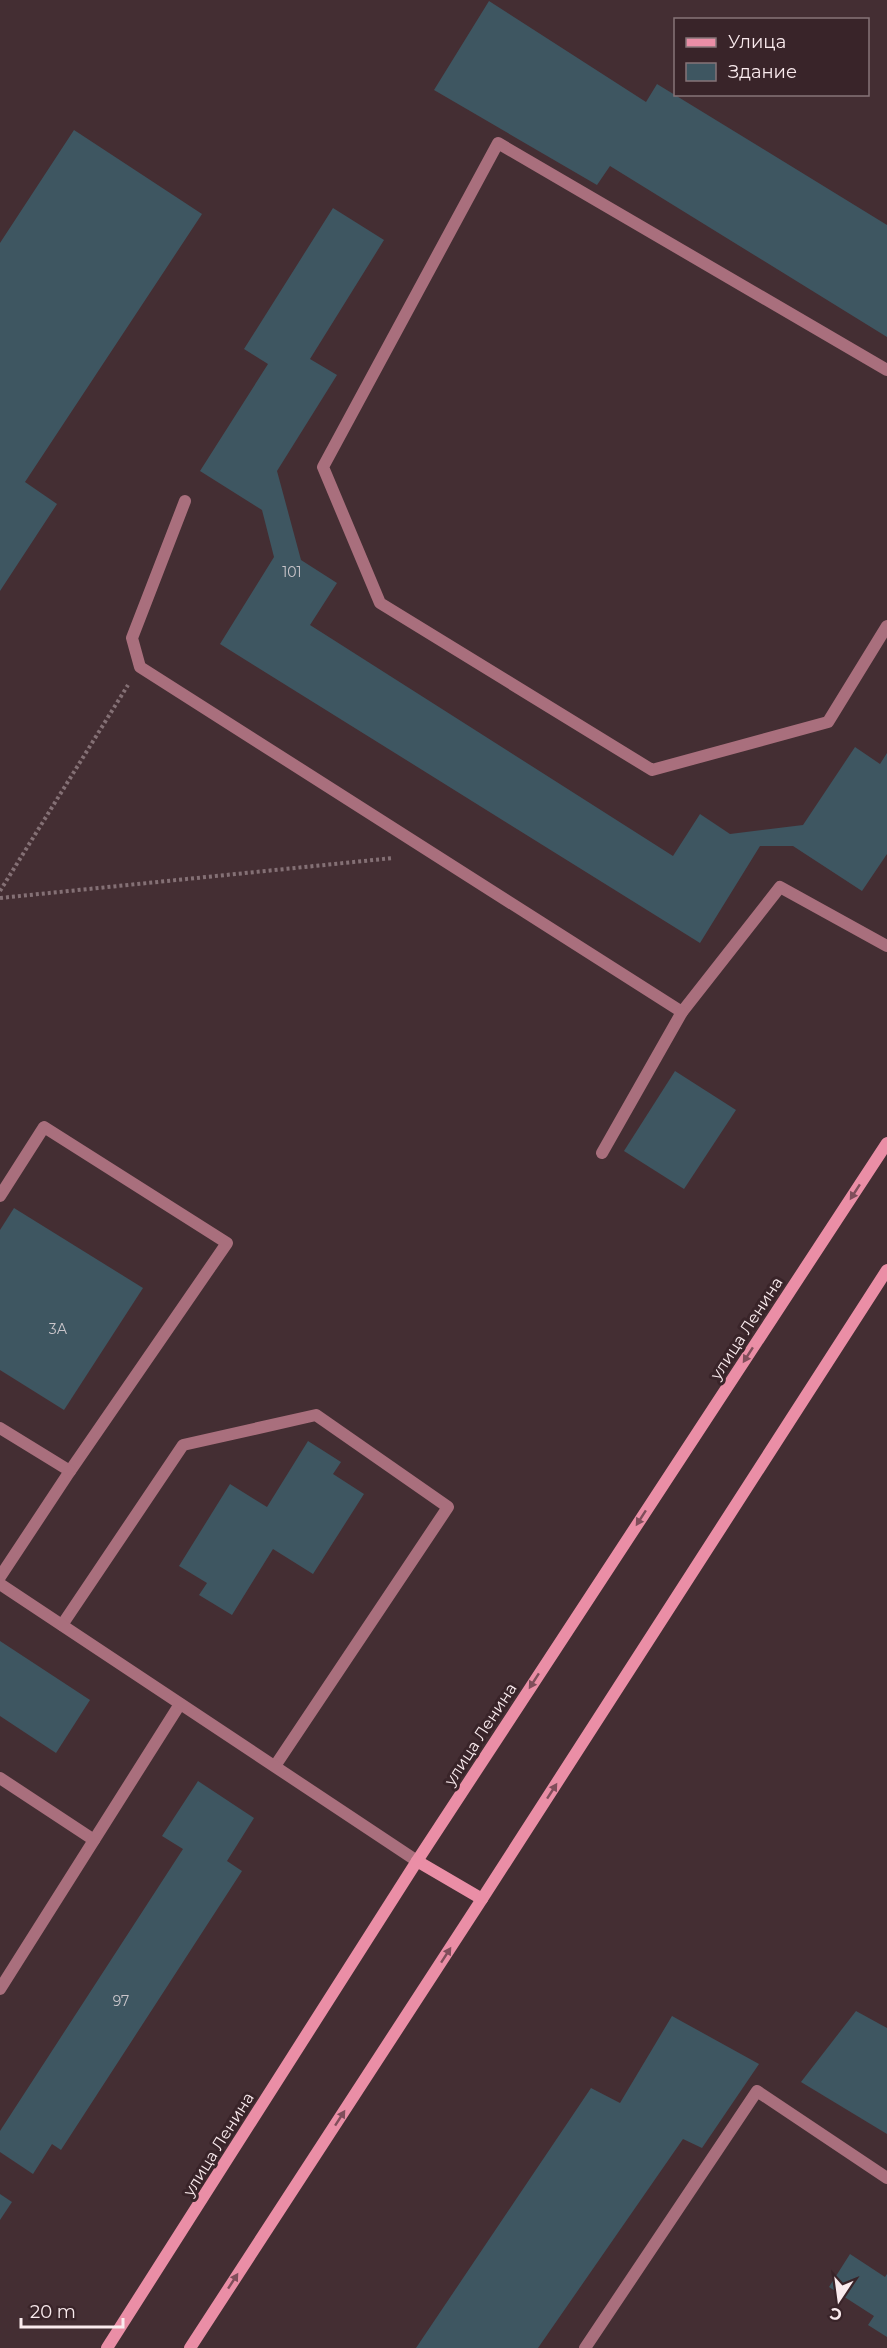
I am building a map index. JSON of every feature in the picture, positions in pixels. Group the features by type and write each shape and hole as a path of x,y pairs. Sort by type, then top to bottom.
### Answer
{"main road":[{"name":"улица Ленина","path":"107,2348 417,1861 887,1143"},
{"path":"190,2348 887,1270"},
{"path":"417,1861 482,1899"}],"street":[{"path":"887,370 498,143 323,467 380,603 652,770 828,722 887,626"},
{"path":"184,501 132,638 140,667 682,1012"},
{"path":"602,1153 682,1012 780,887 887,946"},
{"path":"0,1196 44,1127 227,1244 70,1471 0,1577"},
{"path":"62,1625 183,1445 316,1414 448,1507 275,1766"},
{"path":"0,1428 70,1471"},
{"path":"0,1584 417,1861"},
{"path":"0,1989 180,1704"},
{"path":"0,1778 94,1840"},
{"path":"585,2348 757,2091 887,2178"}],"path":[{"path":"0,891 140,667"},
{"path":"0,898 432,854"}],"building":[{"path":"489,1 646,102 657,84 887,225 887,337 610,166 597,185 434,90"},
{"path":"74,130 202,214 25,482 57,504 0,591 0,243"},
{"path":"333,208 384,240 310,359 337,375 277,471 301,560 337,583 310,625 673,856 700,814 730,834 803,825 855,747 880,764 887,753 887,854 862,891 793,846 760,846 700,943 220,644 274,557 262,510 200,471 268,364 244,349"},
{"path":"675,1071 736,1110 684,1189 624,1151"},
{"path":"14,1208 143,1288 64,1410 0,1370 0,1230"},
{"path":"308,1441 341,1462 333,1474 364,1494 313,1574 273,1549 232,1615 199,1595 207,1583 179,1566 230,1484 267,1507"},
{"path":"0,1641 90,1700 56,1753 0,1716"},
{"path":"198,1781 254,1818 227,1861 242,1871 61,2150 52,2144 33,2174 0,2152 0,2131 183,1849 162,1836"},
{"path":"856,2011 887,2028 887,2134 801,2082"},
{"path":"672,2016 759,2064 702,2148 683,2139 538,2348 416,2348 591,2088 620,2103"},
{"path":"0,2194 12,2202 0,2220"},
{"path":"850,2254 885,2277 887,2274 887,2337 868,2325 874,2316 829,2287"}]}
